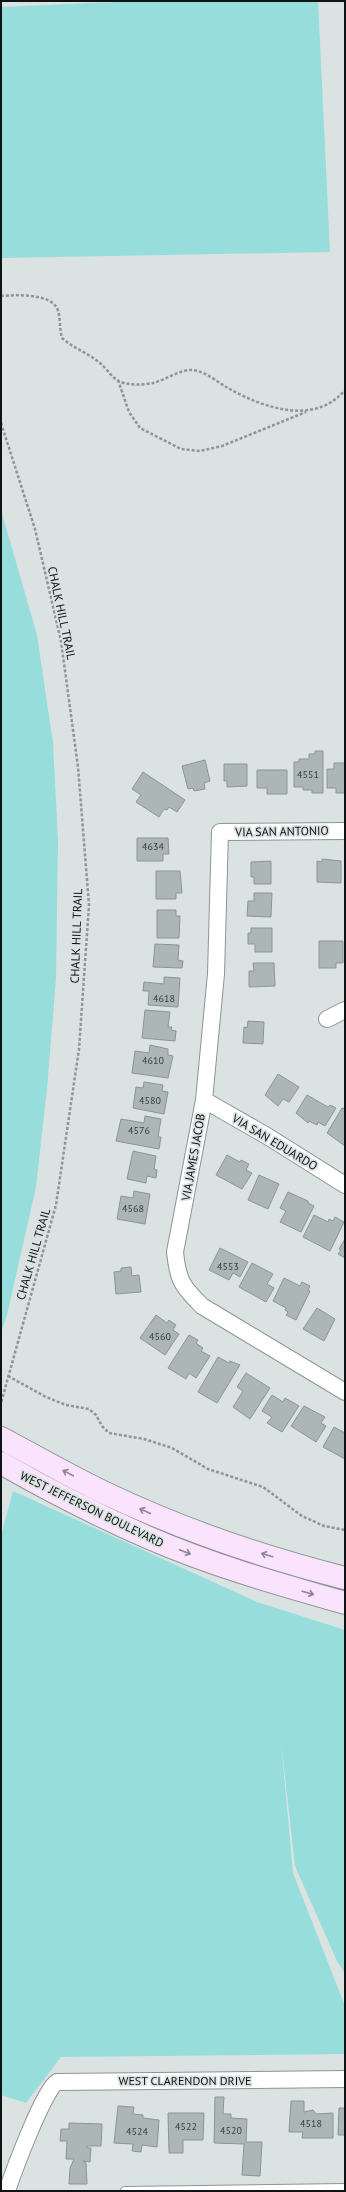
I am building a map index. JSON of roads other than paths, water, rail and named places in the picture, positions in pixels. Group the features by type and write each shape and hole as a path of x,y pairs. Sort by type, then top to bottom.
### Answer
{"main road":[{"name":"WEST JEFFERSON BOULEVARD","path":"1,1438 102,1492 168,1520 229,1544 345,1578"},
{"name":"WEST JEFFERSON BOULEVARD","path":"1,1463 35,1483 147,1537 258,1578 345,1603"}],"street":[{"name":"VIA SAN ANTONIO","path":"220,832 345,830"},
{"name":"VIA JAMES JACOB","path":"220,832 216,974 204,1100 175,1252 176,1270 183,1287 202,1306 345,1392"},
{"path":"327,1019 345,1010"},
{"name":"VIA SAN EDUARDO","path":"204,1100 267,1136 345,1186"},
{"name":"WEST CLARENDON DRIVE","path":"7,2191 52,2084 57,2082 345,2079"}],"lane":[{"path":"125,2191 345,2188"}]}
